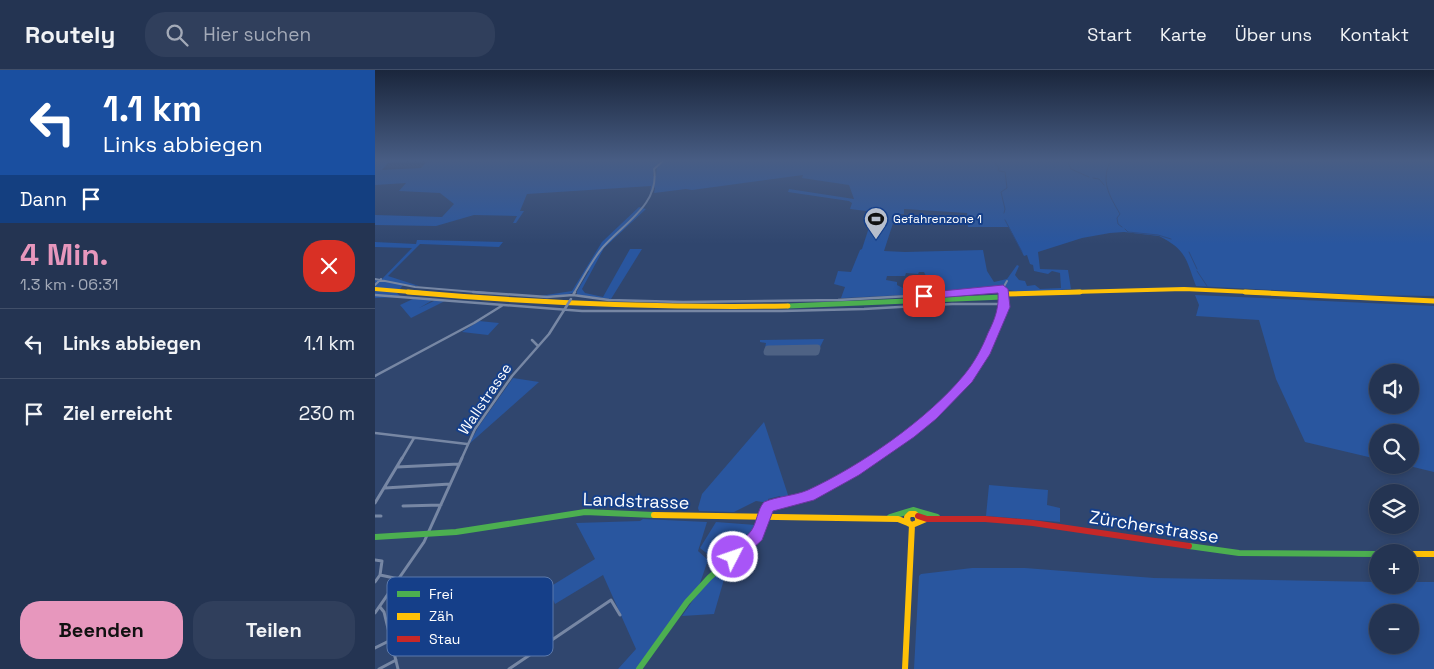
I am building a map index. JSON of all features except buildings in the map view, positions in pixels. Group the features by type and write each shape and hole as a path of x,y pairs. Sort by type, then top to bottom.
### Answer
{"main road":[{"path":"375,286 531,300 677,305 839,303 1107,289 1184,289 1434,302"},
{"path":"882,519 913,510 943,519"},
{"name":"Landstrasse","path":"375,537 427,535 585,512 763,518 898,519 914,521 913,514 898,519"},
{"path":"905,669 914,521 908,516"},
{"path":"639,669 698,589 757,535 763,518"},
{"name":"Zürcherstrasse","path":"914,521 943,519 1033,523 1239,553 1369,554"},
{"path":"1419,554 1434,554"}],"street":[{"name":"Wallstrasse","path":"400,577 427,535 475,429 504,388 564,311 602,248 645,205 654,188"},
{"path":"375,280 454,291 547,297 573,295 600,299 655,301 801,301 967,293 1004,294"},
{"path":"375,286 381,280"},
{"path":"763,518 765,510 771,505 809,496 826,488 909,433 931,416 954,394 978,365 993,334 1005,304 1004,294 1007,281"},
{"path":"375,295 545,307 564,311 596,309 754,311 972,303 1005,304"},
{"path":"375,376 474,323 503,305"},
{"path":"532,340 538,346"},
{"path":"375,432 467,444"},
{"path":"375,503 414,438"},
{"path":"397,467 459,464"},
{"path":"385,488 450,484"},
{"path":"403,506 441,505"},
{"path":"375,516 381,516"},
{"path":"375,560 383,561 380,575 375,582"},
{"path":"380,575 390,577"},
{"name":"Wallstrasse","path":"375,611 387,597"},
{"path":"553,639 611,600 620,615"},
{"path":"380,607 384,612 387,624"},
{"path":"375,648 387,642"},
{"path":"395,656 397,669"},
{"path":"509,669 528,656"},
{"path":"379,669 396,660"}],"shaded area":[{"path":"402,188 621,188 527,194 520,211 524,211 516,223 513,223 517,216 474,215 436,226 375,225 375,215 442,217 454,204 440,193 399,191"},
{"path":"655,188 707,188 654,193"},
{"path":"850,188 1434,188 1434,296 1368,295 1196,286 1184,256 1175,246 1159,236 1124,232 1082,238 1038,252 1040,269 1068,270 1071,289 1025,292 1008,290 1001,287 983,291 841,298 845,287 834,284 838,271 851,272 862,249 874,212 850,209 852,203 849,201 788,192 789,189 854,199","holes":["904,209 967,213 968,227 1009,227 1024,256 1027,255 1030,264 1033,265 1034,271 1048,274 1052,271 1060,273 1061,288 1040,289 1035,285 1027,286 1025,281 1019,280 1015,275 1019,266 1017,265 1007,279 994,282 987,271 983,250 884,251 896,214 904,214","919,272 924,272 926,276 936,277 934,286 929,286 927,289 903,288 897,285 897,282 886,280 887,276 905,276 906,273 918,274"]},
{"path":"639,207 646,209 604,248 582,289 585,293 603,297 630,249 642,249 611,299 577,295 577,291 589,271 587,270 573,293 559,296 540,296 572,291 602,242"},
{"path":"417,240 503,242 499,247 420,244 388,276 419,286 403,285 397,293 401,297 375,298 375,279 382,279 412,248 375,247 375,242 416,244"},
{"path":"1195,295 1434,306 1434,472 1419,468 1419,424 1369,424 1369,457 1305,442 1276,379 1259,320 1196,316 1199,305"},
{"path":"415,298 433,300 419,308 436,300 445,301 411,318 400,305"},
{"path":"479,321 499,323 488,335 462,332"},
{"path":"824,339 817,353 764,354 766,343 760,342 760,340"},
{"path":"513,378 539,382 469,444 479,426"},
{"path":"764,422 789,498 782,500 780,496 768,499 769,503 756,501 734,512 699,511 698,508 702,494"},
{"path":"989,485 1048,490 1047,505 1060,508 1060,522 986,516"},
{"path":"643,519 707,522 698,551 708,560 698,589 639,669 618,669 636,649 603,575 555,604 553,599 553,585 595,559 576,523 640,521"},
{"path":"716,522 756,525 756,529 717,565 700,548"},
{"path":"729,562 714,614 682,616 700,590"},
{"path":"972,568 1025,568 1154,578 1369,582 1369,594 1419,594 1419,582 1434,582 1434,669 914,669 919,576 921,574"}],"waterway":[{"path":"1004,213 1005,209 1001,192 1007,188"},
{"path":"1107,188 1120,214 1117,218 1118,224 1122,227"},
{"path":"1005,220 1022,252"},
{"path":"1125,229 1128,232 1158,235 1171,239"},
{"path":"1189,252 1197,269"},
{"path":"1197,271 1207,286"}],"taxiway":[{"path":"817,348 816,352 767,352 768,349 817,348"}],"traffic: fast":[{"path":"788,306 1003,297"},
{"path":"890,517 913,510 937,517"},
{"path":"375,537 456,532 585,512 654,515"},
{"path":"639,669 687,602 709,578 757,535 763,519"},
{"path":"1189,546 1239,553 1369,554"}],"traffic: slow":[{"path":"375,289 478,298 581,303 736,307 788,306"},
{"path":"1005,294 1184,289 1434,301"},
{"path":"918,522 918,517 915,514 910,514 907,517 908,523 912,525 926,519"},
{"path":"654,515 898,519 908,523"},
{"path":"905,669 912,525"},
{"path":"1419,554 1434,554"}],"traffic: jam":[{"path":"918,516 927,519 985,519 1033,523 1189,546"}],"place":[{"name":"Gefahrenzone 1","path":"876,240"}],"route":[{"path":"733,557 757,535 765,510 769,506 809,496 855,471 931,416 968,379 986,351 999,322 1005,300 1003,289 924,296"}]}
